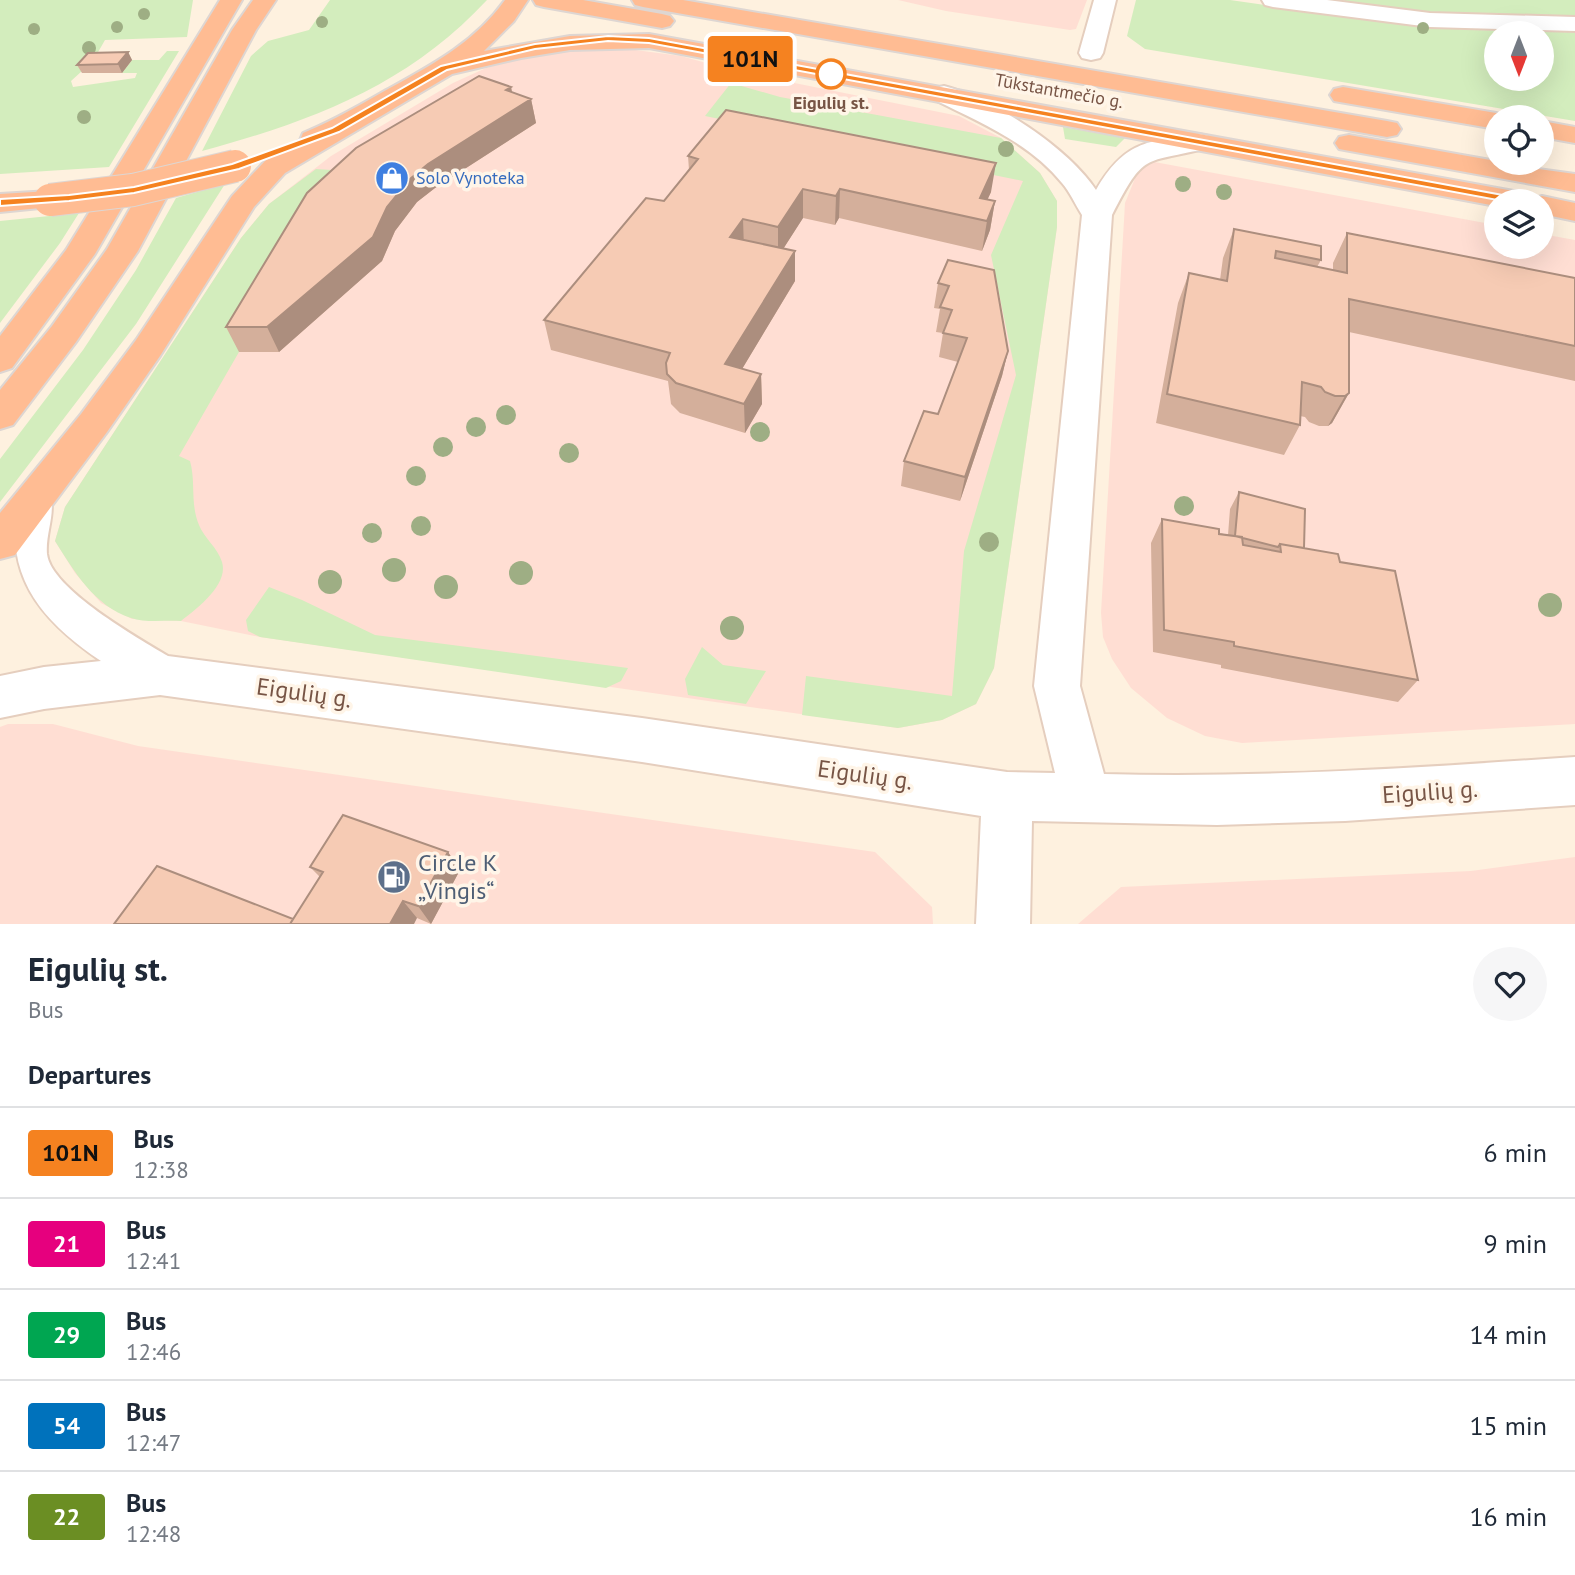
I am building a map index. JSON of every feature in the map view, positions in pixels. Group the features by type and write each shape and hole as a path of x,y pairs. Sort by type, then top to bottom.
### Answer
{"highway":[{"path":"0,360 79,254 231,0"},
{"path":"0,416 64,334 122,251 244,30 265,0"},
{"path":"0,543 34,502 148,348 242,202 275,167 444,68 499,24 517,0"},
{"name":"Tūkstantmečio g.","path":"544,0 1575,183"},
{"name":"Tūkstantmečio g.","path":"643,0 1484,146"},
{"path":"769,0 1010,40"},
{"path":"444,68 560,42 608,39 649,41 1484,195"},
{"path":"1064,48 1118,57"},
{"path":"1322,91 1484,119"},
{"path":"0,203 134,190 235,166 335,130"},
{"path":"1554,131 1575,135"},
{"path":"1554,158 1575,162"},
{"path":"1554,208 1575,212"}],"street":[{"path":"1091,53 1105,0"},
{"path":"1273,0 1430,20 1575,24"},
{"path":"944,94 990,117 1050,155 1071,175 1097,215"},
{"path":"1086,798 1057,686 1097,215 1118,176 1134,156 1160,146 1198,142"},
{"name":"Eigulių g.","path":"34,502 24,543 30,574 42,589 112,646 160,675"},
{"name":"Eigulių g.","path":"0,697 44,688 160,675 642,740 1007,796 1217,801 1345,797 1575,780"},
{"path":"1003,924 1007,796"}],"shaded area":[{"path":"898,0 1087,0 1076,29 1070,30 946,11"},
{"path":"584,49 628,49 681,56 739,72 959,116 1001,138 1040,173 1057,201 1057,227 994,668 976,704 942,720 898,728 260,637 181,621 132,619 101,603 75,573 55,541 65,507 241,238 269,204 331,156 453,83 486,68 539,54"},
{"path":"1149,161 1484,223 1484,259 1554,259 1554,236 1575,240 1575,724 1242,743 1205,736 1167,718 1131,688 1112,659 1103,637 1101,613 1125,203 1136,176"},
{"path":"8,724 53,724 138,746 875,852 932,907 933,924 0,924 0,727"},
{"path":"1575,857 1575,924 1078,924 1121,887 1471,871"}],"green space":[{"path":"0,0 193,0 187,37 105,40 93,61 71,81 73,87 135,78 137,73 122,73 132,60 159,60 167,51 179,51 109,167 0,174"},
{"path":"330,0 487,0 424,56 391,78 319,113 202,151 251,56 268,41 309,30"},
{"path":"1136,0 1230,0 1399,24 1484,30 1484,91 1554,91 1554,31 1575,31 1575,121 1554,117 1554,105 1484,106 1145,49 1127,36"},
{"path":"1345,0 1575,0 1575,17 1465,16 1339,3"},
{"path":"731,83 780,97 1001,138 1040,173 1057,201 1057,227 994,668 976,704 942,720 898,728 802,715 806,676 952,696 964,551 1016,375 991,255 1023,181 705,116"},
{"path":"1063,127 1125,138 1116,147 1065,139"},
{"path":"316,169 364,172 239,352 179,456 190,461 196,517 201,530 220,557 223,571 221,579 210,596 181,621 131,618 106,605 86,586 55,541 65,507 241,238 269,204"},
{"path":"225,184 136,324 0,502 0,459 83,350 136,270 176,198"},
{"path":"79,213 60,243 0,323 0,221"},
{"path":"269,587 375,635 628,668 621,681 606,688 260,637 248,631 246,620"},
{"path":"702,647 723,665 766,671 746,704 688,695 685,679"}],"building":[{"path":"128,52 118,64 77,65 88,53"},
{"path":"479,76 511,87 506,90 531,99 428,164 410,179 387,207 373,237 267,327 226,327 307,193 356,148"},
{"path":"726,110 996,163 980,198 995,201 987,221 840,189 836,196 803,189 778,227 743,219 730,237 795,251 725,364 761,374 744,404 676,383 667,374 666,363 670,353 544,320 646,198 664,201 698,159 688,156"},
{"path":"1234,229 1321,246 1321,260 1276,251 1275,258 1347,273 1347,233 1575,278 1575,346 1349,299 1349,393 1335,396 1321,387 1302,382 1300,425 1167,394 1189,273 1227,281"},
{"path":"948,260 994,270 1008,351 965,477 904,461 924,411 938,414 967,338 943,333 952,310 940,307 949,286 938,283"},
{"path":"1239,492 1305,509 1304,548 1280,544 1278,547 1235,536"},
{"path":"1162,519 1219,529 1219,534 1242,537 1243,545 1281,552 1280,544 1338,554 1340,562 1395,571 1418,680 1234,646 1234,642 1164,630"},
{"name":"Circle K „Vingis“","path":"343,815 448,852 418,906 403,901 390,924 290,924 323,872 310,867"},
{"path":"157,866 293,919 290,924 114,924"}],"bus line":[{"name":"101N","path":"0,203 134,190 235,166 335,130 444,68 535,46 608,39 649,41 1484,195"}],"place":[{"name":"Eigulių st.","path":"831,74"},
{"name":"Solo Vynoteka","path":"392,178"},
{"name":"Circle K „Vingis“","path":"394,877"}]}
